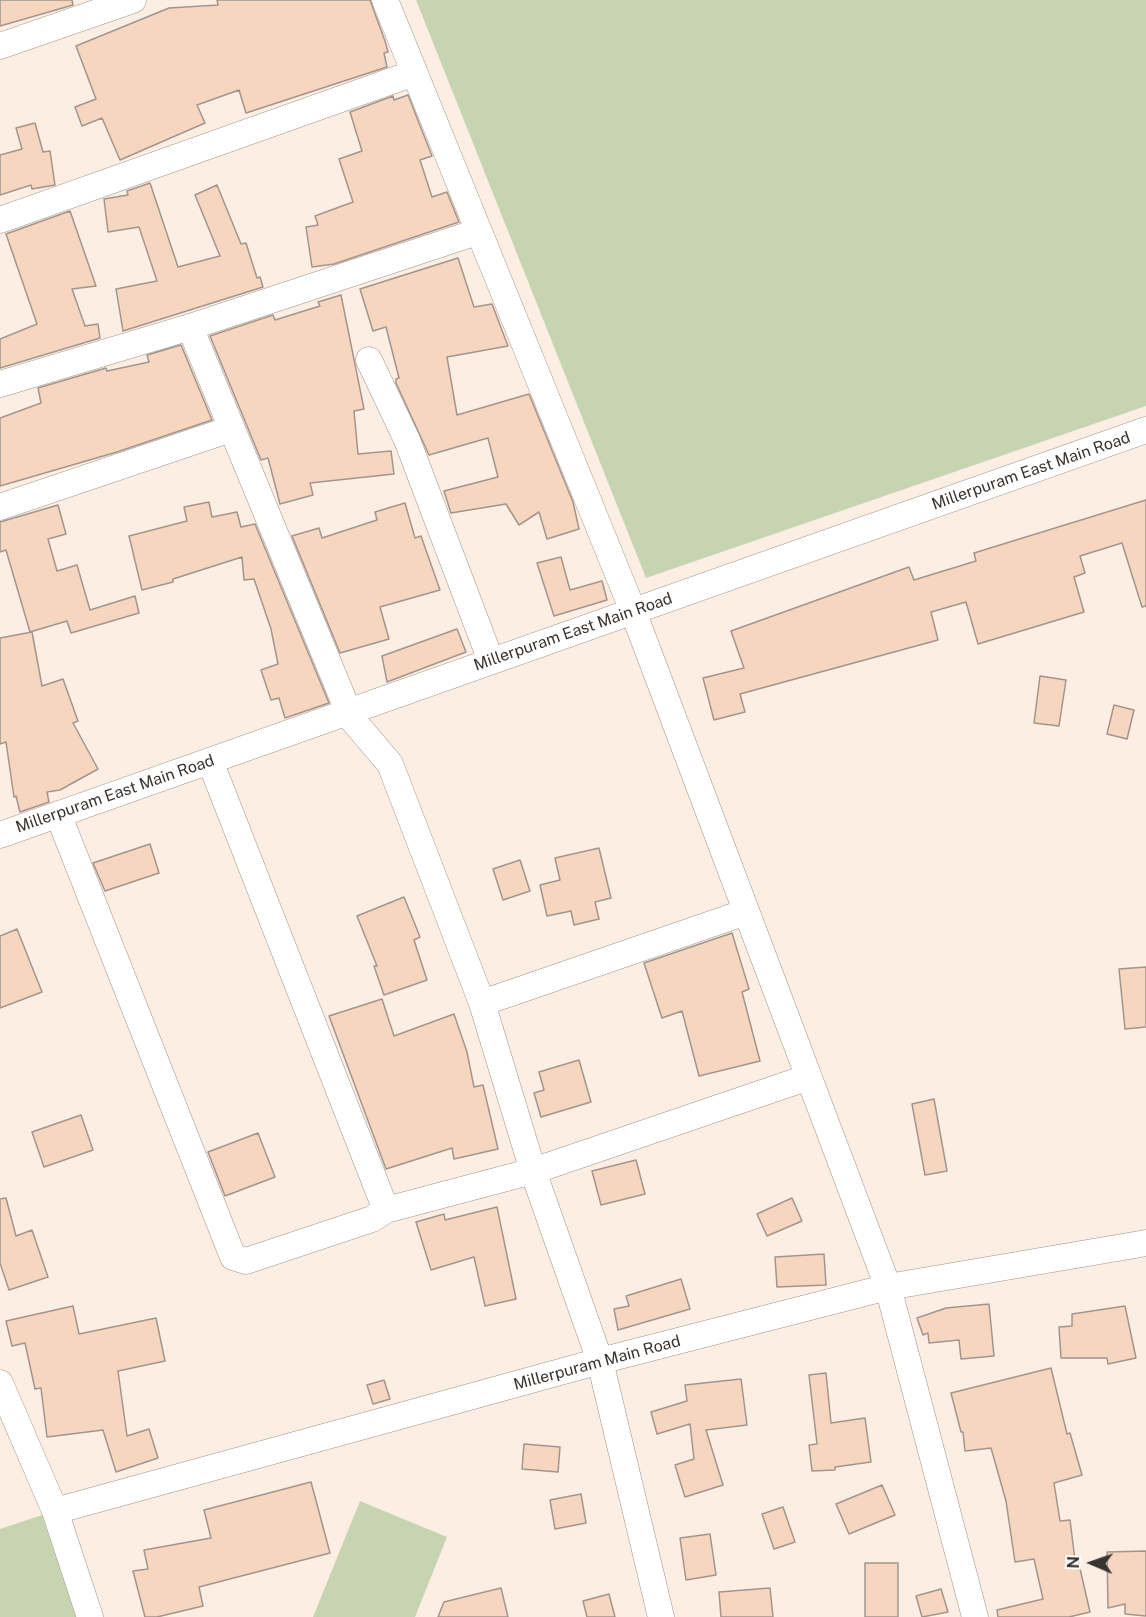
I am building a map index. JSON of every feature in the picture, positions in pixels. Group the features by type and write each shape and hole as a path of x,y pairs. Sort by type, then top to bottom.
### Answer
{"street":[{"path":"0,46 133,0"},
{"path":"385,0 477,232 633,611 888,1287 975,1617"},
{"path":"0,220 414,73"},
{"path":"0,384 190,327 477,232"},
{"path":"190,327 351,718 390,764 482,1003 533,1171 600,1361 661,1617"},
{"path":"369,360 407,440 491,661"},
{"path":"0,507 231,429"},
{"name":"Millerpuram East Main Road","path":"0,834 1146,430"},
{"path":"210,761 386,1210"},
{"path":"58,814 233,1257 246,1261 372,1219 386,1210 533,1171 809,1077"},
{"path":"482,1003 746,912"},
{"name":"Millerpuram Main Road","path":"55,1511 600,1361 888,1287 1146,1244"},
{"path":"0,1383 55,1511 90,1617"}],"green space":[{"path":"416,0 1146,0 1146,406 646,578"},
{"path":"360,1501 447,1537 415,1617 313,1617"},
{"path":"42,1515 76,1617 0,1617 0,1529"}],"building":[{"path":"0,0 72,0 73,5 0,26"},
{"path":"217,0 370,0 388,52 384,53 387,67 246,113 239,90 197,105 205,123 120,160 102,118 82,126 75,107 96,99 76,46 169,8 218,5"},
{"path":"408,95 432,156 420,160 432,197 447,192 459,222 334,264 312,267 306,227 318,225 315,216 353,202 339,159 362,151 350,112 393,96 394,100"},
{"path":"35,123 43,152 50,151 55,185 32,189 31,185 0,195 0,155 22,149 16,128"},
{"path":"150,183 178,267 220,256 195,195 217,185 241,244 246,243 257,278 260,277 263,287 123,331 116,289 157,281 139,227 108,232 104,199 128,195 127,191"},
{"path":"70,211 96,286 72,289 85,326 98,324 100,338 0,368 0,339 37,324 6,234"},
{"path":"458,258 474,307 492,304 508,346 447,357 457,415 529,394 573,502 579,529 547,539 539,512 519,525 506,504 451,513 444,491 498,477 488,438 429,455 396,383 396,379 399,378 386,327 373,331 360,289"},
{"path":"341,295 364,409 354,411 358,454 391,451 394,474 310,483 313,495 280,504 268,458 261,460 210,336 273,315 275,320 320,306 318,302"},
{"path":"181,345 212,420 117,452 0,486 0,418 41,403 38,388 106,368 107,371 149,362 147,355"},
{"path":"1146,500 1146,606 1142,607 1122,543 1080,556 1085,573 1074,577 1084,612 978,644 966,602 931,612 938,640 740,694 745,712 714,720 703,678 744,668 731,631 909,567 914,580 976,561 974,553"},
{"path":"209,502 212,517 237,512 241,527 255,524 329,703 285,718 279,698 271,700 261,670 278,664 271,629 254,579 244,580 242,557 173,579 173,582 142,590 129,536 187,521 184,507"},
{"path":"405,503 415,538 421,536 440,590 380,607 389,639 340,653 292,536 319,528 322,538 377,520 375,512"},
{"path":"58,505 66,534 48,539 57,571 77,565 90,610 135,596 139,613 71,633 67,621 30,632 6,550 0,552 0,522"},
{"path":"561,557 570,590 602,581 607,600 554,616 537,563"},
{"path":"457,629 466,652 387,682 382,656"},
{"path":"32,632 42,686 63,679 78,721 73,723 98,769 60,790 47,792 49,802 20,812 16,796 14,797 6,742 0,744 0,638"},
{"path":"1040,676 1066,680 1059,726 1034,723"},
{"path":"1114,705 1134,710 1127,739 1107,734"},
{"path":"150,844 159,873 105,891 93,863"},
{"path":"599,848 611,898 595,902 599,919 574,925 571,911 547,916 540,885 560,880 555,858"},
{"path":"520,860 530,891 503,900 493,869"},
{"path":"404,897 420,937 414,940 427,980 384,995 374,966 377,966 357,916"},
{"path":"17,929 42,992 0,1008 0,936"},
{"path":"732,933 749,989 742,992 760,1061 699,1076 682,1011 662,1018 644,963"},
{"path":"1146,967 1146,1027 1125,1029 1119,969"},
{"path":"382,999 394,1036 454,1014 467,1052 474,1087 483,1085 498,1149 454,1159 452,1148 386,1169 329,1016"},
{"path":"579,1060 591,1102 541,1117 534,1093 544,1090 539,1072"},
{"path":"934,1099 947,1171 925,1175 912,1104"},
{"path":"81,1115 93,1150 44,1167 32,1132"},
{"path":"258,1133 275,1177 225,1196 208,1152"},
{"path":"636,1160 645,1194 601,1205 592,1171"},
{"path":"6,1198 16,1236 32,1230 48,1277 9,1290 0,1263 0,1199"},
{"path":"792,1198 802,1221 767,1236 757,1214"},
{"path":"497,1207 516,1299 485,1306 474,1257 431,1270 416,1222 444,1214 445,1220"},
{"path":"824,1254 826,1285 777,1287 775,1257"},
{"path":"681,1279 690,1309 618,1330 614,1309 629,1306 626,1296"},
{"path":"989,1304 994,1356 961,1359 959,1340 929,1343 928,1333 923,1335 917,1318 946,1308"},
{"path":"73,1306 79,1334 156,1318 165,1361 118,1371 127,1436 149,1429 158,1458 116,1472 103,1430 47,1437 41,1388 35,1389 25,1343 12,1346 6,1321"},
{"path":"1125,1306 1136,1358 1108,1364 1107,1358 1061,1358 1059,1327 1072,1326 1072,1314"},
{"path":"1051,1368 1067,1434 1070,1433 1082,1475 1054,1483 1060,1521 1070,1520 1075,1560 1078,1560 1090,1612 1069,1617 998,1617 997,1610 1043,1599 1034,1559 1015,1562 1006,1501 991,1448 965,1451 963,1432 961,1432 951,1393"},
{"path":"826,1373 831,1423 865,1418 871,1462 835,1467 835,1470 812,1471 809,1445 817,1444 809,1375"},
{"path":"741,1379 747,1425 706,1430 723,1485 685,1497 675,1465 694,1459 690,1424 657,1434 651,1412 687,1401 685,1385"},
{"path":"384,1380 390,1399 373,1404 367,1385"},
{"path":"524,1444 560,1447 558,1472 522,1469"},
{"path":"311,1482 330,1553 199,1587 203,1606 157,1617 145,1617 133,1571 148,1569 144,1550 211,1538 204,1510"},
{"path":"882,1485 895,1515 849,1534 836,1504"},
{"path":"581,1494 586,1523 555,1529 550,1500"},
{"path":"783,1507 795,1542 774,1549 762,1514"},
{"path":"710,1534 716,1575 686,1580 680,1538"},
{"path":"1146,1551 1146,1616 1125,1614 1125,1604 1108,1608 1107,1552"},
{"path":"865,1563 898,1563 898,1617 865,1617"},
{"path":"501,1588 508,1617 438,1617 444,1602"},
{"path":"770,1588 773,1617 721,1617 719,1592"},
{"path":"941,1589 948,1612 922,1617 916,1596"},
{"path":"609,1594 615,1617 587,1617 583,1601"}]}
